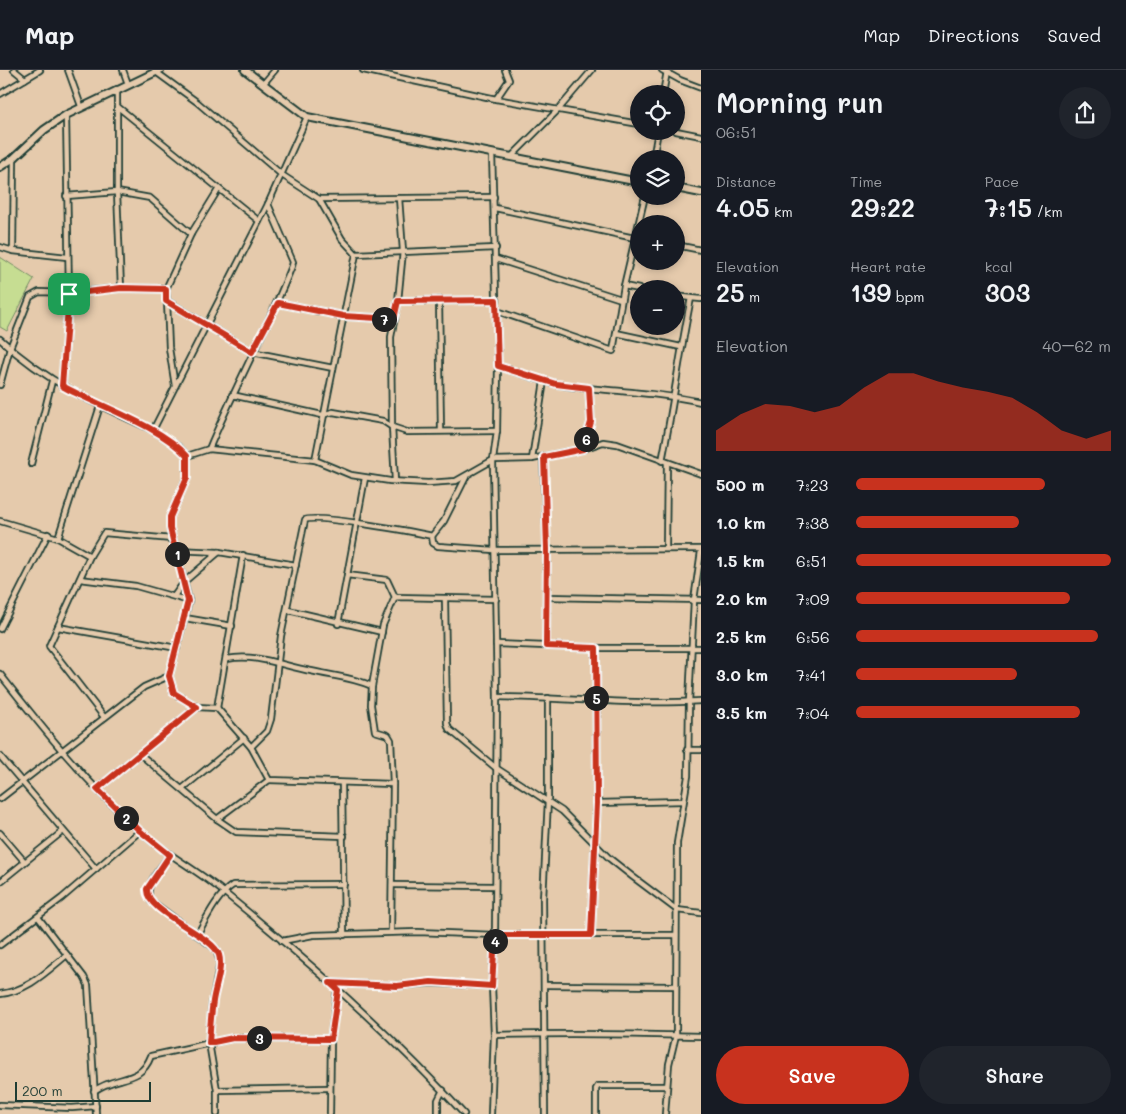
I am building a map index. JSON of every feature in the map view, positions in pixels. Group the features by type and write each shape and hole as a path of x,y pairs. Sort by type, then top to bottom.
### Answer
{"street":[{"path":"14,70 25,79"},
{"path":"0,94 40,70"},
{"path":"68,70 81,106"},
{"path":"123,70 128,84"},
{"path":"245,70 307,117 630,180"},
{"path":"264,83 275,70"},
{"path":"363,70 496,99 630,122"},
{"path":"496,99 509,80 505,70"},
{"path":"511,157 558,110 592,70"},
{"path":"0,167 14,158 44,130 66,115 81,106 158,71 282,174 319,199 342,239 356,254"},
{"path":"664,85 665,71 701,88"},
{"path":"117,89 117,192 121,288"},
{"path":"118,107 149,130 218,190 259,222"},
{"path":"62,386 69,294 66,115"},
{"path":"153,430 166,408 175,386 268,204 307,117"},
{"path":"685,133 701,136"},
{"path":"491,1114 494,1035 492,986 495,935 497,697 493,460 497,431 498,366 492,153"},
{"path":"13,251 14,158"},
{"path":"685,189 701,192"},
{"path":"175,386 169,348 166,289 191,234 218,190"},
{"path":"66,196 117,192 150,198 191,234"},
{"path":"319,199 494,197"},
{"path":"395,482 391,354 403,251 399,198"},
{"path":"209,449 252,352 278,303 293,262 268,204"},
{"path":"495,208 630,237"},
{"path":"0,246 13,251 67,257"},
{"path":"685,247 701,250"},
{"path":"356,254 496,248"},
{"path":"315,460 322,415 334,368 356,254"},
{"path":"496,259 621,299"},
{"path":"497,311 613,351 621,299 630,264"},
{"path":"624,286 630,287"},
{"path":"0,385 10,348 30,298 39,292 69,294 121,288 166,289"},
{"path":"685,297 701,299"},
{"path":"662,461 691,298"},
{"path":"438,300 441,431"},
{"path":"398,301 496,300"},
{"path":"166,301 252,352 334,368"},
{"path":"278,303 343,316 394,319"},
{"path":"616,333 681,346"},
{"path":"0,340 52,381 100,406 153,430 178,447 187,456 187,478 170,517 172,539 188,601 169,676 174,693 197,707 217,708 251,747 269,780"},
{"path":"498,366 544,380 589,388 675,396 701,402"},
{"path":"532,459 544,380"},
{"path":"31,464 52,381"},
{"path":"583,449 591,422 589,388"},
{"path":"232,395 322,415 333,412 383,421 392,427 407,432 497,431"},
{"path":"58,538 100,406"},
{"path":"187,456 209,449 315,460 346,474 365,478 395,482 453,482 493,460 532,459 608,442 701,474"},
{"path":"544,457 547,549 546,646"},
{"path":"666,548 667,463"},
{"path":"466,476 444,522 432,536 433,544 438,546 494,550 666,548 701,550 694,600 687,750 688,776 677,843 676,1035 667,1086 665,1114"},
{"path":"338,624 365,478"},
{"path":"251,747 267,731 271,719 277,662 303,524 307,519 357,524 432,536"},
{"path":"0,521 48,534 90,556"},
{"path":"104,717 49,646 90,556 104,533 172,539"},
{"path":"0,629 48,534"},
{"path":"176,550 219,552 296,564"},
{"path":"174,596 184,582 219,552"},
{"path":"217,708 243,555"},
{"path":"348,575 387,580 395,598"},
{"path":"80,578 136,586 188,601"},
{"path":"547,597 701,600"},
{"path":"395,598 496,599"},
{"path":"391,932 393,784 390,736 375,731 371,705 372,686 382,632 388,610 395,598"},
{"path":"445,599 447,725 496,768 548,800 574,822 609,858 677,910 701,913"},
{"path":"288,610 338,624 382,632"},
{"path":"185,618 232,626"},
{"path":"58,626 177,648"},
{"path":"496,644 596,648 701,648"},
{"path":"591,935 597,803 596,648"},
{"path":"227,658 252,656 309,671 344,676 372,686"},
{"path":"0,674 63,751 97,789 140,831 170,855 225,892 282,941 338,990 442,1090 464,1114"},
{"path":"0,799 144,687 169,676"},
{"path":"497,697 548,698 596,702 701,701"},
{"path":"545,1114 545,934 543,899 548,800 548,698"},
{"path":"97,789 141,755 197,707"},
{"path":"182,789 244,738"},
{"path":"687,750 701,750"},
{"path":"141,755 217,819 236,832 344,836"},
{"path":"0,756 62,832 96,869"},
{"path":"217,819 269,780 342,784 393,784"},
{"path":"342,784 344,935"},
{"path":"597,803 683,802"},
{"path":"0,945 38,917 140,831"},
{"path":"0,882 62,832"},
{"path":"0,833 24,861"},
{"path":"170,855 147,889 148,896 151,901 216,949 220,962 212,1004 209,1043 217,1090 217,1114"},
{"path":"197,934 225,892 233,885 239,883 344,884"},
{"path":"392,885 494,886"},
{"path":"38,917 88,985 96,1114"},
{"path":"282,941 307,936 391,932 495,935 676,935"},
{"path":"0,994 12,993 29,986 67,955"},
{"path":"330,983 397,986 431,982 492,986"},
{"path":"545,985 675,986"},
{"path":"330,1114 331,1039 338,990"},
{"path":"494,1035 701,1036"},
{"path":"94,1091 106,1082 132,1077 141,1072 151,1056 209,1043 233,1038 331,1039"},
{"path":"596,1114 596,1089 598,1086 667,1086"},
{"path":"217,1090 330,1088"},
{"path":"438,1114 438,1100 442,1090"},
{"path":"0,1105 72,1108 96,1106"},
{"path":"29,1106 29,1114"}],"green space":[{"path":"0,257 34,279 7,331 0,327"}],"route":[{"path":"121,288 166,289 166,301 252,352 278,303 343,316 394,319 398,301 496,300 498,366 556,384 589,388 591,422 583,449 544,457 547,549 546,646 596,648 597,803 591,935 495,935 492,986 466,986 431,982 397,986 330,983 338,990 331,1039 233,1038 209,1043 212,1004 220,962 219,954 216,949 202,940 197,934 151,901 147,889 170,855 140,831 97,789 141,755 197,707 174,693 169,676 188,601 170,528 170,517 187,478 187,456 167,438 153,430 90,402 62,386 69,294 121,288"}]}
